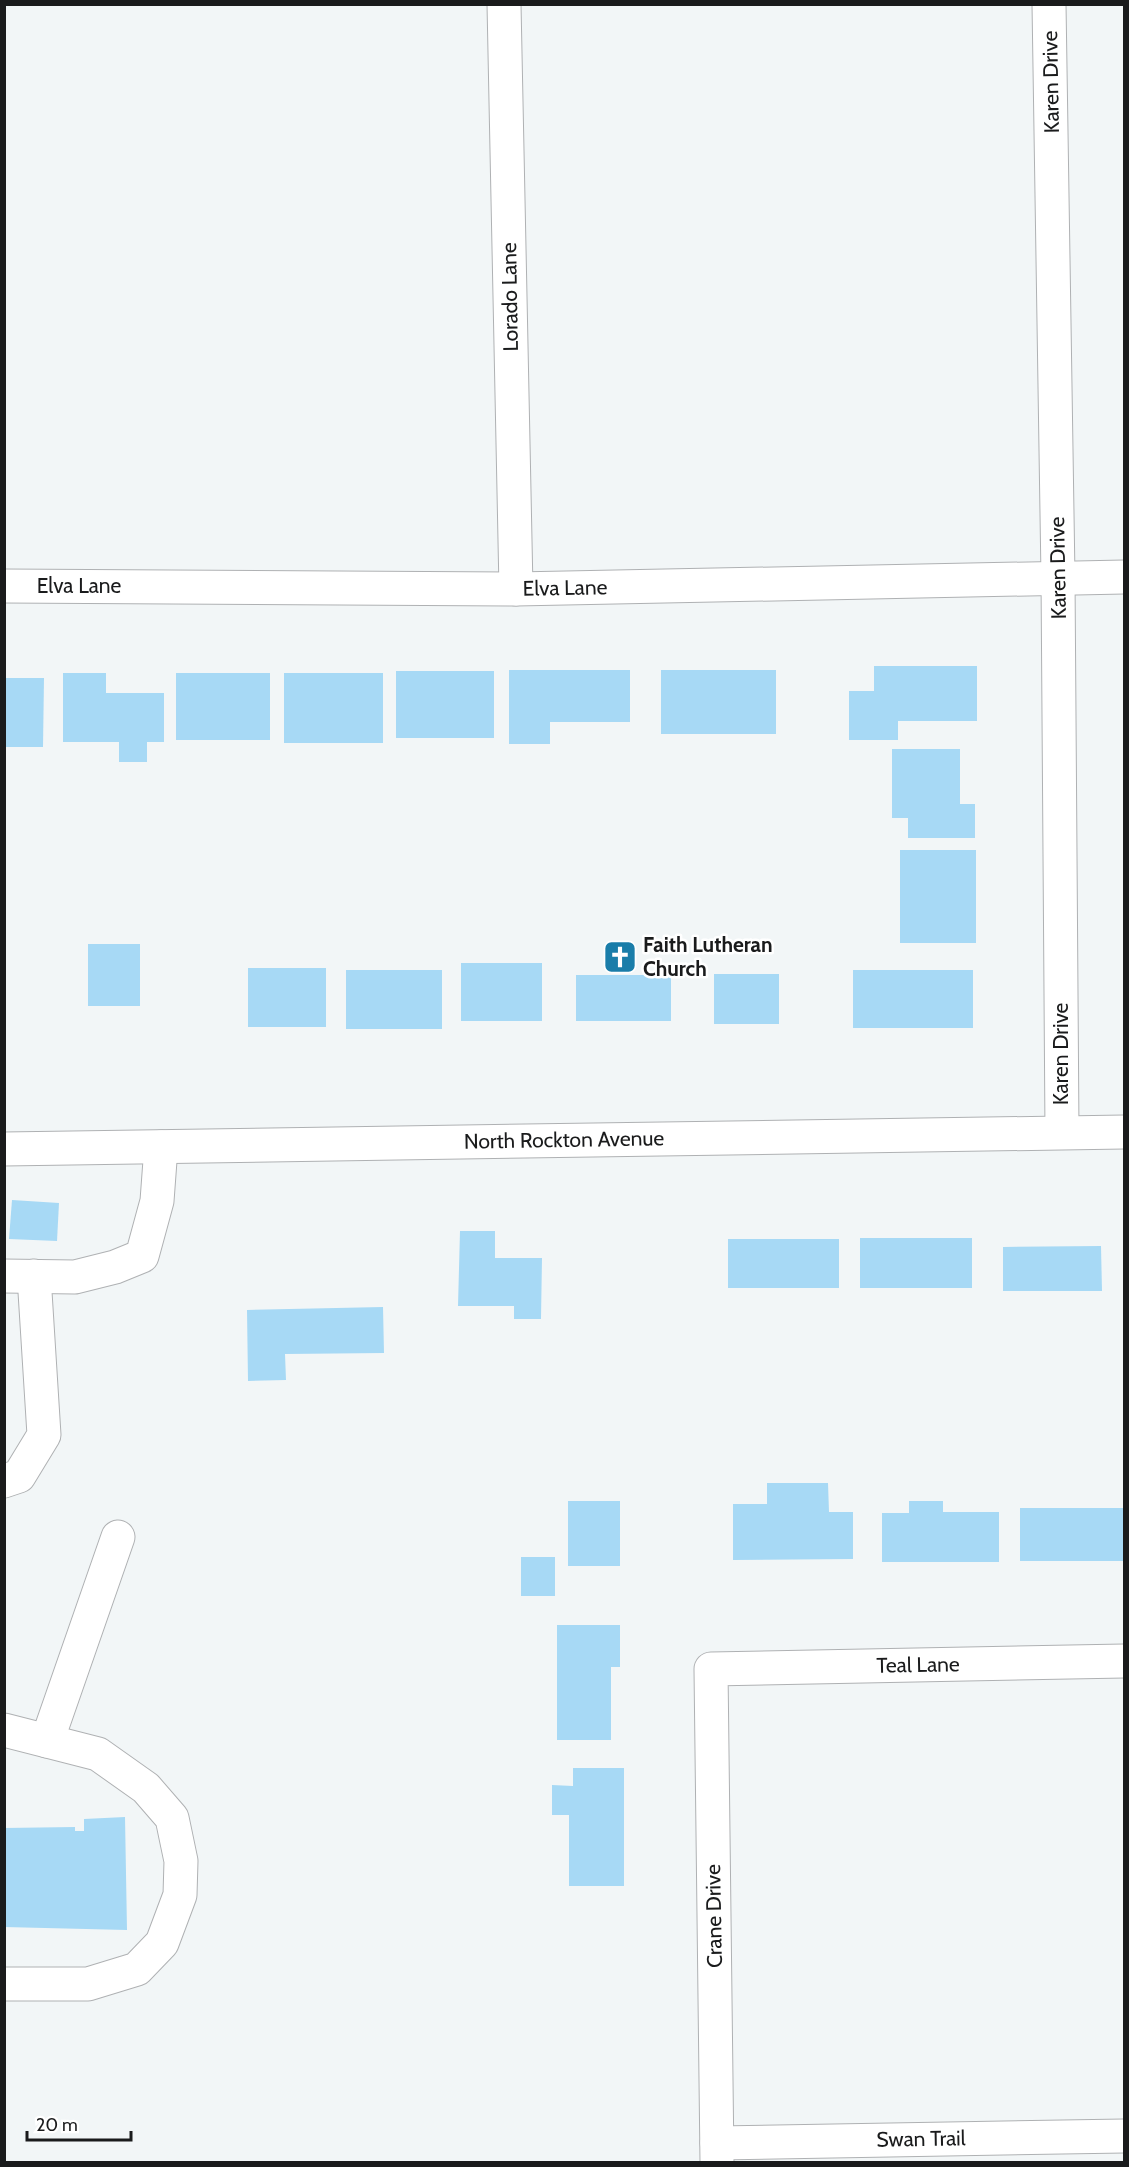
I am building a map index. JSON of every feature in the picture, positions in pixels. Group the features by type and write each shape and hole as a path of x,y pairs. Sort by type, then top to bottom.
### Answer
{"street":[{"name":"Lorado Lane","path":"504,4 516,589"},
{"name":"Karen Drive","path":"1049,4 1058,577 1062,1132"},
{"name":"Elva Lane","path":"4,586 516,589 1125,577"},
{"name":"North Rockton Avenue","path":"4,1149 1125,1132"},
{"path":"4,1481 19,1476 44,1435 19,1276 75,1277 115,1267 142,1256 157,1201 161,1147"},
{"path":"47,1741 118,1537"},
{"name":"Teal Lane","path":"711,1669 1125,1661"},
{"name":"Crane Drive","path":"711,1669 717,2153"},
{"path":"4,1730 98,1754 146,1788 172,1818 181,1861 180,1895 162,1943 137,1969 88,1984 4,1984"},
{"name":"Swan Trail","path":"717,2153 1125,2136"}],"building":[{"path":"874,666 977,666 977,721 898,721 898,740 849,740 849,691 874,691"},
{"path":"509,670 630,670 630,722 550,722 550,744 509,744"},
{"path":"661,670 776,670 776,734 661,734"},
{"path":"396,671 494,671 494,738 396,738"},
{"path":"63,673 106,673 106,693 164,693 164,742 147,742 147,762 119,762 119,742 63,742"},
{"path":"176,673 270,673 270,740 176,740"},
{"path":"284,673 383,673 383,743 284,743"},
{"path":"4,678 44,678 43,747 4,747"},
{"path":"892,749 960,749 960,804 975,804 975,838 908,838 908,818 892,818"},
{"path":"900,850 976,850 976,943 900,943"},
{"path":"88,944 140,944 140,1006 88,1006"},
{"path":"461,963 542,963 542,1021 461,1021"},
{"path":"248,968 326,968 326,1027 248,1027"},
{"path":"346,970 442,970 442,1029 346,1029"},
{"path":"853,970 973,970 973,1028 853,1028"},
{"path":"714,974 779,974 779,1024 714,1024"},
{"path":"576,975 671,975 671,1021 576,1021"},
{"path":"12,1200 59,1203 57,1241 9,1239"},
{"path":"460,1231 495,1231 495,1258 542,1258 541,1319 514,1319 514,1306 458,1306"},
{"path":"860,1238 972,1238 972,1288 860,1288"},
{"path":"728,1239 839,1239 839,1288 728,1288"},
{"path":"1101,1246 1102,1291 1003,1291 1003,1247"},
{"path":"383,1307 384,1353 285,1354 286,1380 248,1381 247,1310"},
{"path":"767,1483 828,1483 829,1512 853,1512 853,1559 733,1560 733,1504 767,1504"},
{"path":"568,1501 620,1501 620,1566 568,1566"},
{"path":"909,1501 943,1501 943,1512 999,1512 999,1562 882,1562 882,1513 909,1513"},
{"path":"1020,1508 1124,1508 1124,1561 1020,1561"},
{"path":"521,1557 555,1557 555,1596 521,1596"},
{"path":"557,1625 620,1625 620,1667 611,1667 611,1740 557,1740"},
{"path":"573,1768 624,1768 624,1886 569,1886 569,1815 552,1815 552,1785 573,1786"},
{"path":"125,1817 127,1930 4,1927 4,1828 75,1827 75,1831 84,1831 84,1819"}],"place":[{"name":"Faith Lutheran Church","path":"620,957"}]}
